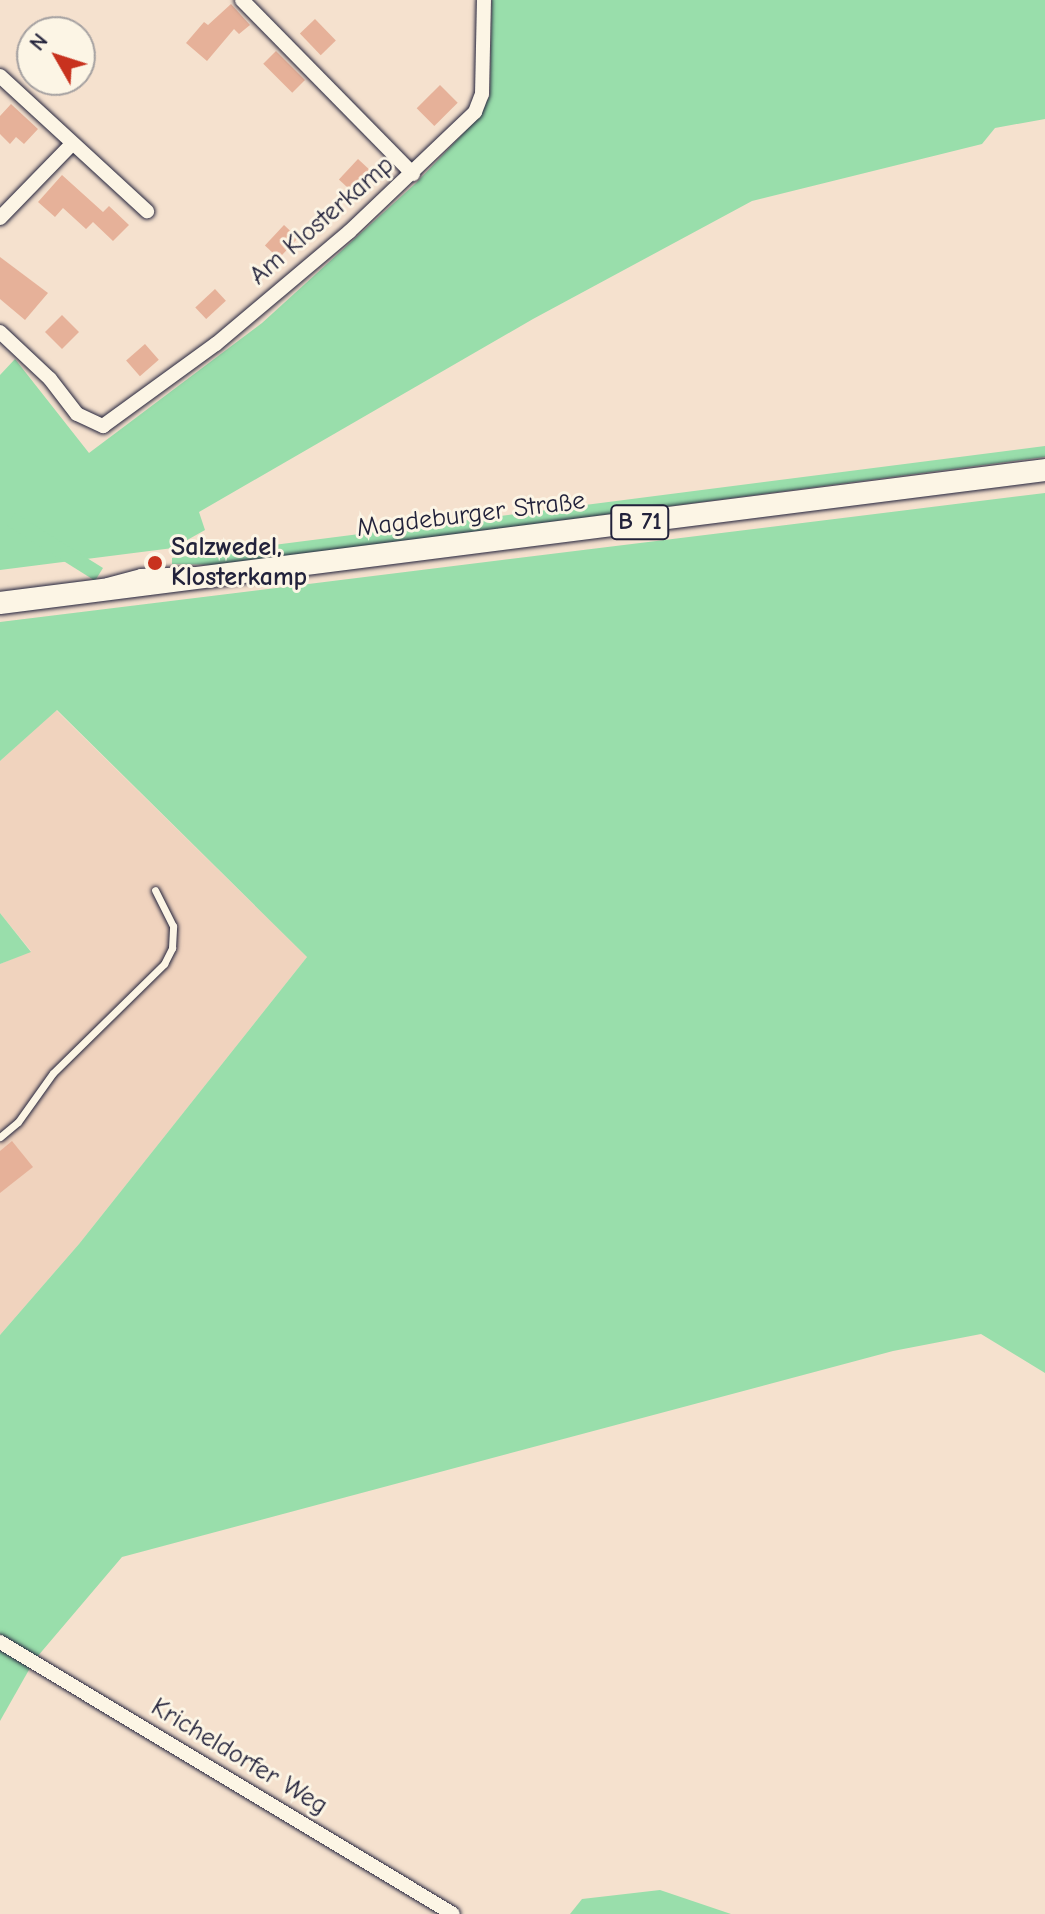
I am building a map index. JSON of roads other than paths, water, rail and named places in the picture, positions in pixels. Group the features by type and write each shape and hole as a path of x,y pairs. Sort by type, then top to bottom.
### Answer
{"main road":[{"name":"Magdeburger Straße","path":"0,603 1045,470"}],"street":[{"path":"242,0 413,174"},
{"name":"Am Klosterkamp","path":"0,332 50,379 77,414 103,426 216,344 413,174 481,103 484,0"},
{"path":"0,76 147,211"},
{"path":"0,218 72,144"},
{"name":"Kricheldorfer Weg","path":"0,1642 453,1914"}],"lane":[{"path":"0,1137 18,1122 53,1073 164,964 172,948 173,926 155,890"}],"place":[{"name":"Salzwedel, Klosterkamp","path":"155,563"}]}
